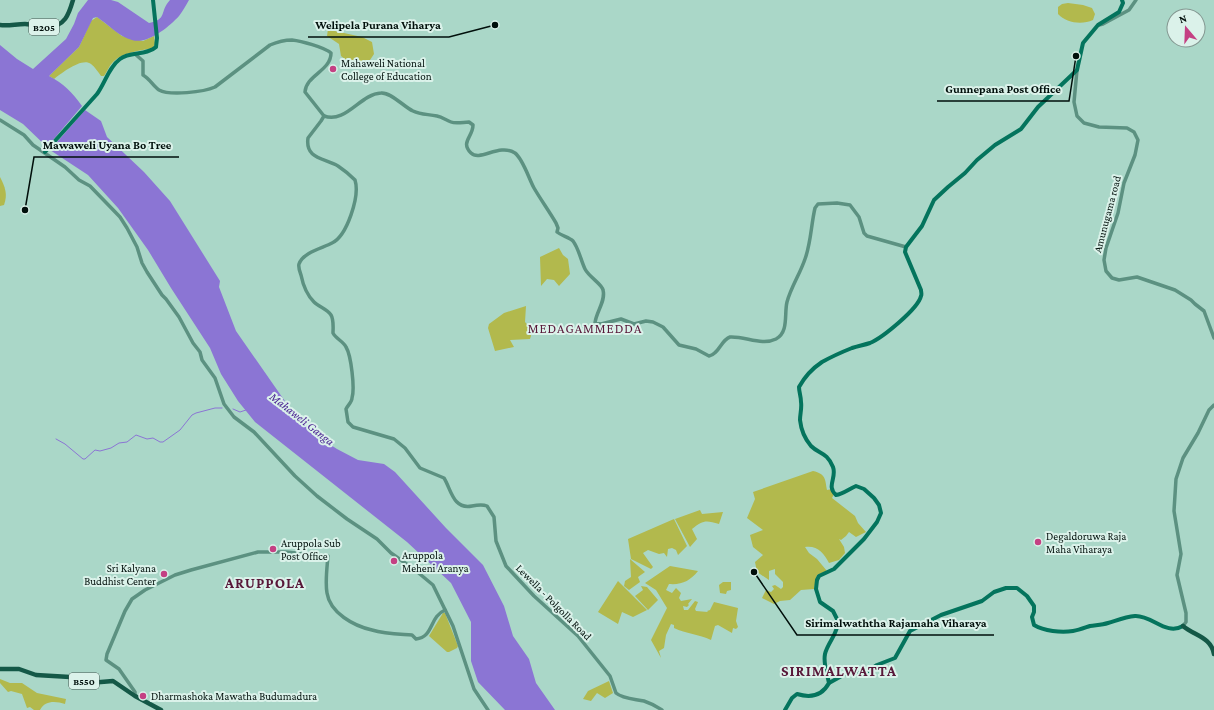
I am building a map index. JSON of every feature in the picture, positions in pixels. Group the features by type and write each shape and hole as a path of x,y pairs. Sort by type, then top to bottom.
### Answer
{"main road":[{"name":"B205","path":"0,24 11,26 26,24 47,27 56,26 66,20 70,13 73,0"},
{"path":"46,151 102,88 116,62 125,56 156,47 157,41 153,0"},
{"path":"829,683 825,656 836,632 838,621 833,612 820,602 816,589 817,580 819,576 834,569 864,539 877,522 881,513 879,505 864,489 856,486 836,495 832,491 831,487 834,477 834,469 831,462 824,453 811,446 803,432 800,420 801,402 799,387 802,381 820,363 836,354 869,343 878,338 892,328 914,308 921,296 921,290 905,255 906,247 922,226 934,200 995,145 1021,129 1038,107 1077,70 1083,43 1098,26 1119,12 1123,3 1122,0"},
{"path":"785,710 794,695 797,694 806,697 812,696 825,690 829,683 847,673 865,673 877,665 895,658 910,631 941,615 982,601 994,592 1006,588 1017,588 1027,596 1034,606 1032,617 1034,625 1046,630 1073,631 1109,623 1123,617 1137,616 1146,618 1171,629 1176,629 1183,626 1207,640 1213,648 1214,654"},
{"name":"B550","path":"0,669 20,669 36,675 70,677 89,683 113,681 135,696 161,710"}],"street":[{"path":"1098,26 1129,10 1136,0"},
{"path":"135,54 143,61 144,75 149,78 152,84 159,90 174,92 210,89 215,87 270,45 292,40 318,47 331,54 331,59 326,66 307,84 305,92 324,116 339,117 369,97 381,93 387,94 411,111 419,114 436,116 452,123 469,122 473,125 473,131 466,142 466,148 472,155 478,156 501,149 516,154 527,172 534,189 556,223 558,228 557,232 573,241 585,269 602,287 604,291 595,323 601,324 621,319 634,324 646,321 653,322 663,327 679,345 696,349 709,356 714,354 730,336 764,341 775,339 781,334 785,323 787,304 805,261 815,208 818,204 837,203 850,206 859,217 864,233 867,236 906,247"},
{"name":"Amunugama road","path":"1077,70 1074,102 1077,116 1084,123 1099,127 1127,128 1134,132 1138,140 1124,183 1118,213 1106,248 1104,260 1106,270 1112,278 1119,280 1137,277 1175,290 1191,300 1204,311 1214,338"},
{"name":"Lewella - Polgolla Road","path":"324,116 308,138 309,149 314,156 338,166 355,180 354,200 350,218 339,238 332,243 318,248 310,253 299,262 298,266 303,284 309,296 314,302 331,314 333,319 333,333 346,347 352,370 353,394 352,399 346,409 348,422 353,427 394,439 401,444 420,468 444,478 453,498 461,506 487,506 495,520 495,534 499,550 506,566 516,579 578,636 610,676 616,693 622,696 644,701 662,710"},
{"path":"0,120 24,136 33,145 46,151 79,180 90,186 120,217 137,247 147,272 179,317 189,334 192,343 200,352 202,360 215,378 224,404 234,417 254,432 295,476 317,496 377,539 391,553 420,574 432,585 453,626 474,689 488,710"},
{"path":"1183,626 1186,622 1186,613 1177,575 1181,554 1174,511 1176,479 1180,464 1209,410 1214,405"},
{"path":"1209,410 1214,412"},
{"path":"135,696 135,692 119,669 106,660 107,654 125,611 132,600 145,590 175,576 237,557 266,551 297,552 328,556 327,593 332,606 346,619 363,628 373,631 412,635 416,639 425,637 438,613 445,610"}],"green space":[{"path":"1068,3 1092,8 1095,14 1093,20 1079,23 1061,17 1058,14 1058,7 1062,4"},
{"path":"97,17 122,36 143,41 154,36 155,43 153,48 132,52 121,56 112,64 104,76 101,76 91,64 87,62 77,64 54,79 49,76 79,47 91,21"},
{"path":"332,28 335,31 362,37 372,42 374,54 368,63 346,60 341,56 339,44 327,36 328,29"},
{"path":"0,177 5,187 6,194 4,205 0,206"},
{"path":"559,248 563,255 568,259 570,274 559,286 554,280 547,279 541,286 540,257"},
{"path":"526,306 525,322 530,330 530,339 510,340 514,347 495,351 488,328 489,324 504,313"},
{"path":"813,471 823,475 827,490 832,489 835,492 832,498 855,516 858,523 866,532 856,537 849,532 841,540 839,539 844,547 845,553 839,560 829,563 820,550 813,547 805,547 827,571 817,575 814,589 801,590 790,600 780,601 774,604 762,598 766,590 771,592 774,589 772,586 775,585 781,589 783,587 783,582 775,574 775,569 769,571 769,580 757,572 755,562 763,555 753,547 750,535 763,530 747,518 755,499 753,492"},
{"path":"700,510 702,514 723,512 719,524 705,522 692,529 697,539 690,547 675,519"},
{"path":"674,519 687,546 678,555 676,550 672,548 668,549 667,557 664,553 659,554 648,550 643,553 653,567 651,569 631,559 628,539"},
{"path":"630,559 645,572 638,577 640,582 629,590 624,586 625,581 631,577"},
{"path":"670,566 698,571 685,582 669,584 666,590 672,593 676,588 681,593 679,598 681,601 692,599 687,607 683,606 684,610 688,610 695,601 698,602 695,609 696,611 708,612 707,611 710,610 714,602 738,608 736,621 738,627 736,629 733,628 732,633 718,625 715,626 711,640 674,628 674,625 671,624 666,635 664,648 659,651 661,658 651,640 667,608 656,590 645,583"},
{"path":"618,581 647,610 633,617 622,612 618,624 598,612"},
{"path":"723,582 731,582 731,590 727,591 726,594 720,593 719,585"},
{"path":"641,586 647,587 658,600 648,610 635,596 643,590"},
{"path":"443,613 445,613 458,646 449,652 447,652 429,636"},
{"path":"0,679 10,683 22,683 37,693 66,699 65,704 51,702 45,704 40,710 34,710 30,707 27,708 22,694 11,691 8,692 0,683"},
{"path":"609,681 613,693 605,698 597,693 591,701 583,699 588,691"}],"shaded area":[{"path":"88,0 111,0 118,2 149,23 161,17 170,0 189,0 179,16 170,25 151,38 144,40 138,41 128,39 97,17 93,18 79,47 49,76 67,89 82,106 47,147 23,124 0,110 0,45 17,59 33,69 66,39 78,13"},
{"path":"85,110 101,121 107,137 144,172 170,201 220,281 219,287 236,331 289,407 320,438 337,449 358,460 384,464 395,472 446,528 483,565 504,606 513,636 529,659 536,683 555,710 505,710 478,682 471,661 471,622 451,583 407,542 255,422 238,401 221,374 210,348 148,250 118,208 88,175 50,150"}],"waterway":[{"path":"56,439 85,459 95,450 100,451 111,448 119,443 127,442 136,435 147,439 153,438 163,442 180,430 192,415 215,408 222,408"},
{"path":"233,409 240,412 246,410"}],"place":[{"name":"Welipela Purana Viharya","path":"495,25"},
{"name":"Gunnepana Post Office","path":"1076,56"},
{"name":"Mahaweli National College of Education","path":"333,69"},
{"name":"Mawaweli Uyana Bo Tree","path":"25,210"},
{"name":"Degaldoruwa Raja Maha Viharaya","path":"1038,542"},
{"name":"Aruppola Sub Post Office","path":"273,549"},
{"name":"Aruppola Meheni Aranya","path":"394,561"},
{"name":"Sirimalwaththa Rajamaha Viharaya","path":"754,572"},
{"name":"Sri Kalyana Buddhist Center","path":"164,574"},
{"name":"Dharmashoka Mawatha Budumadura","path":"143,696"}],"district":[{"name":"MEDAGAMMEDDA","path":"585,328"},
{"name":"ARUPPOLA","path":"265,583"},
{"name":"SIRIMALWATTA","path":"839,671"}],"water label":[{"name":"Mahaweli Ganga","path":"302,419"}]}
